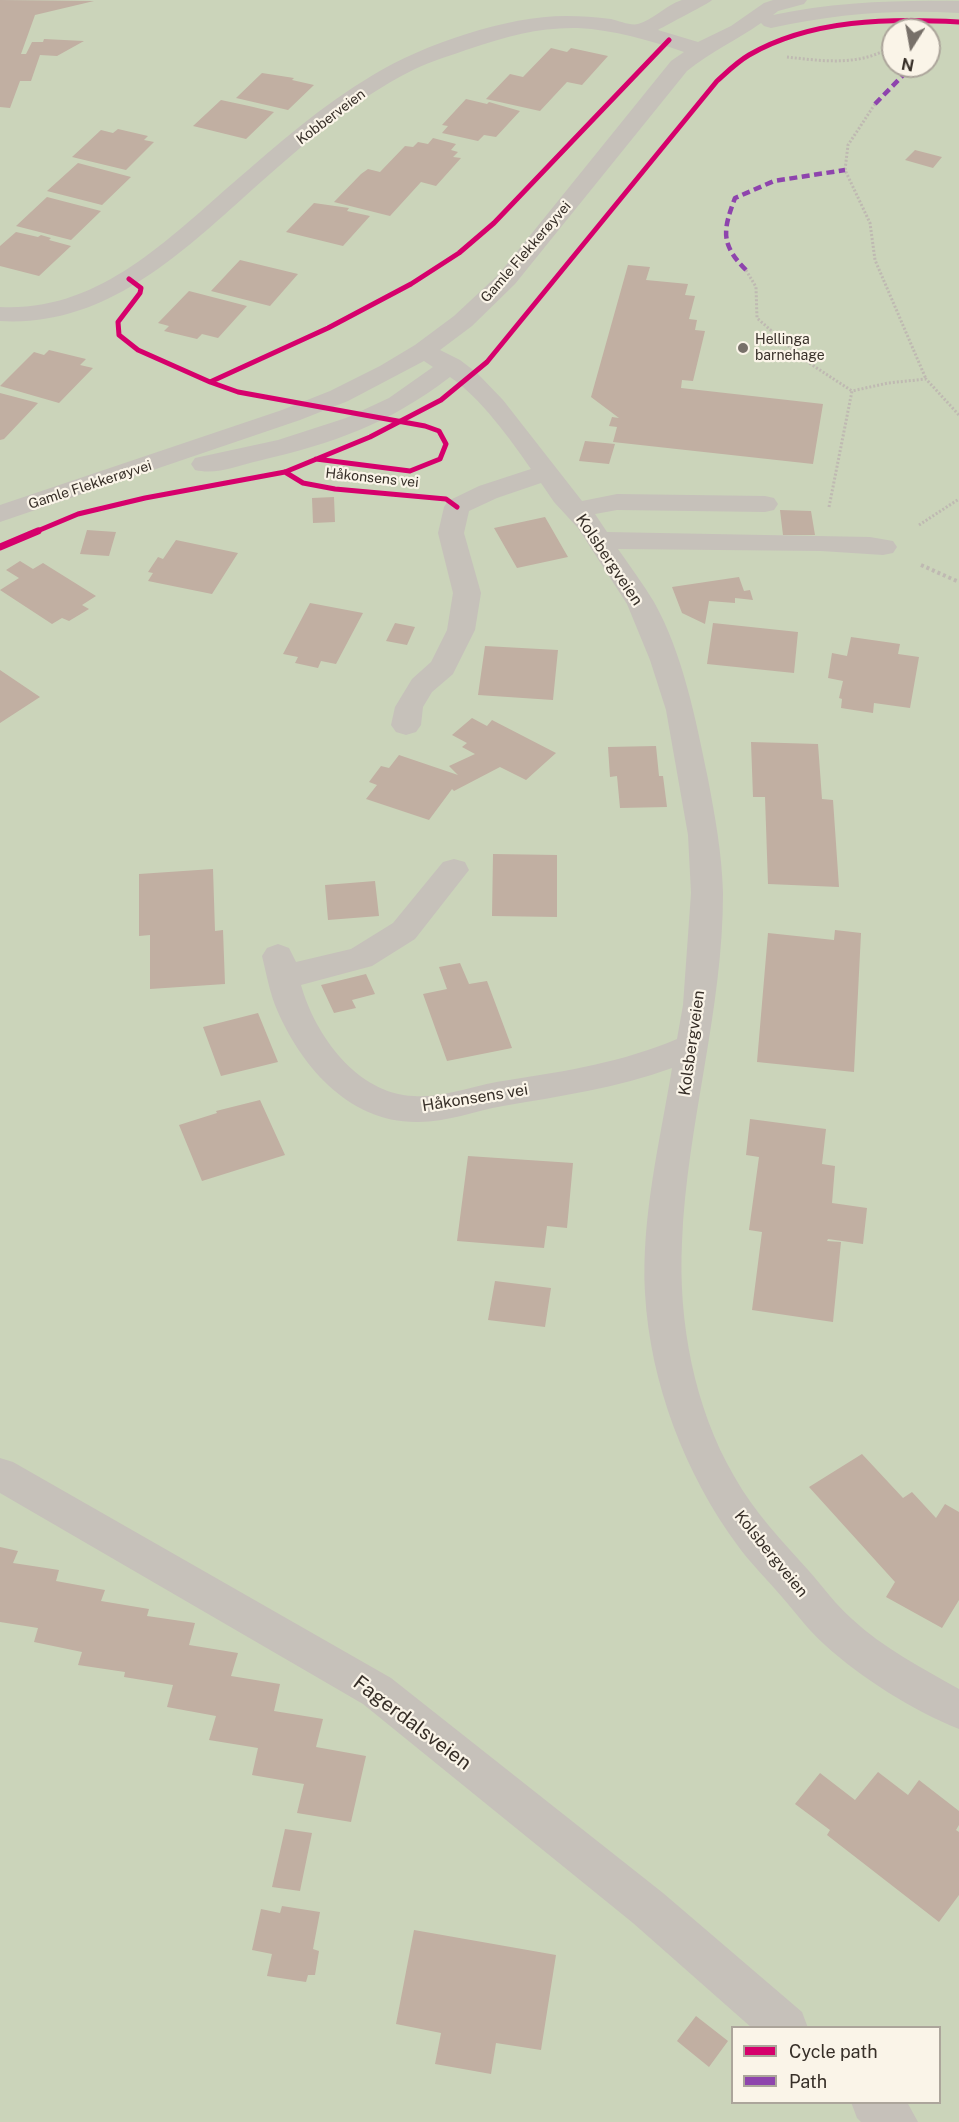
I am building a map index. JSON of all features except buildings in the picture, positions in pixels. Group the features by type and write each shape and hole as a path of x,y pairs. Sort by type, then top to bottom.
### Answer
{"street":[{"path":"641,31 684,6 702,0"},
{"name":"Gamle Flekkerøyvei","path":"0,514 140,468 218,463 306,442 355,424 398,402 437,357 463,321 507,279 596,171 665,81 699,50 738,30 771,7 797,0"},
{"name":"Gamle Flekkerøyvei","path":"738,30 833,10 882,6 959,7"},
{"name":"Kobberveien","path":"0,314 32,315 57,311 90,300 116,287 181,243 272,161 323,121 377,82 419,59 498,31 528,24 587,22 641,31 699,50"},
{"name":"Kolsbergveien","path":"437,357 468,378 494,405 599,540 641,604 664,660 680,710 703,836 707,893 699,1005 672,1169 664,1240 663,1292 670,1347 694,1431 720,1487 752,1535 838,1632 893,1673 959,1710"},
{"path":"406,726 409,707 422,686 443,667 461,630 467,593 451,533 457,507 488,492 547,473"},
{"path":"575,510 617,502 765,504"},
{"path":"599,540 821,543 870,545 882,548"},
{"name":"Håkonsens vei","path":"454,870 404,931 361,958 281,967 291,1004 331,1070 364,1097 403,1108 446,1106 500,1094 590,1081 657,1062 693,1046"},
{"name":"Fagerdalsveien","path":"0,1474 376,1691 648,1908 784,2026"},
{"path":"874,2104 896,2122"}],"path":[{"path":"783,57 855,60 874,56 881,52"},
{"path":"875,104 848,145 845,171 870,223 875,260 926,379 959,416"},
{"path":"746,270 756,287 757,318 803,359 852,391 888,383 926,379"},
{"path":"821,543 852,391"}],"green space":[{"path":"0,0 959,0 959,2122 0,2122"}],"marked path":[{"path":"875,104 900,78"},
{"path":"746,270 731,253 725,237 727,220 735,198 774,181 845,170"}],"cycle path":[{"path":"0,547 78,514 145,498 285,472 370,437 441,400 487,362 717,81 743,59 777,43 828,28 880,21 959,22"},
{"path":"316,459 410,471 440,459 446,444 439,431 425,426 238,392 210,382 328,328 411,284 459,253 494,223 669,40"},
{"path":"129,279 141,288 140,293 118,322 119,335 138,350 210,382"},
{"path":"285,472 303,483 335,489 446,499 457,507"}],"place":[{"name":"Hellinga barnehage","path":"743,348"}]}
